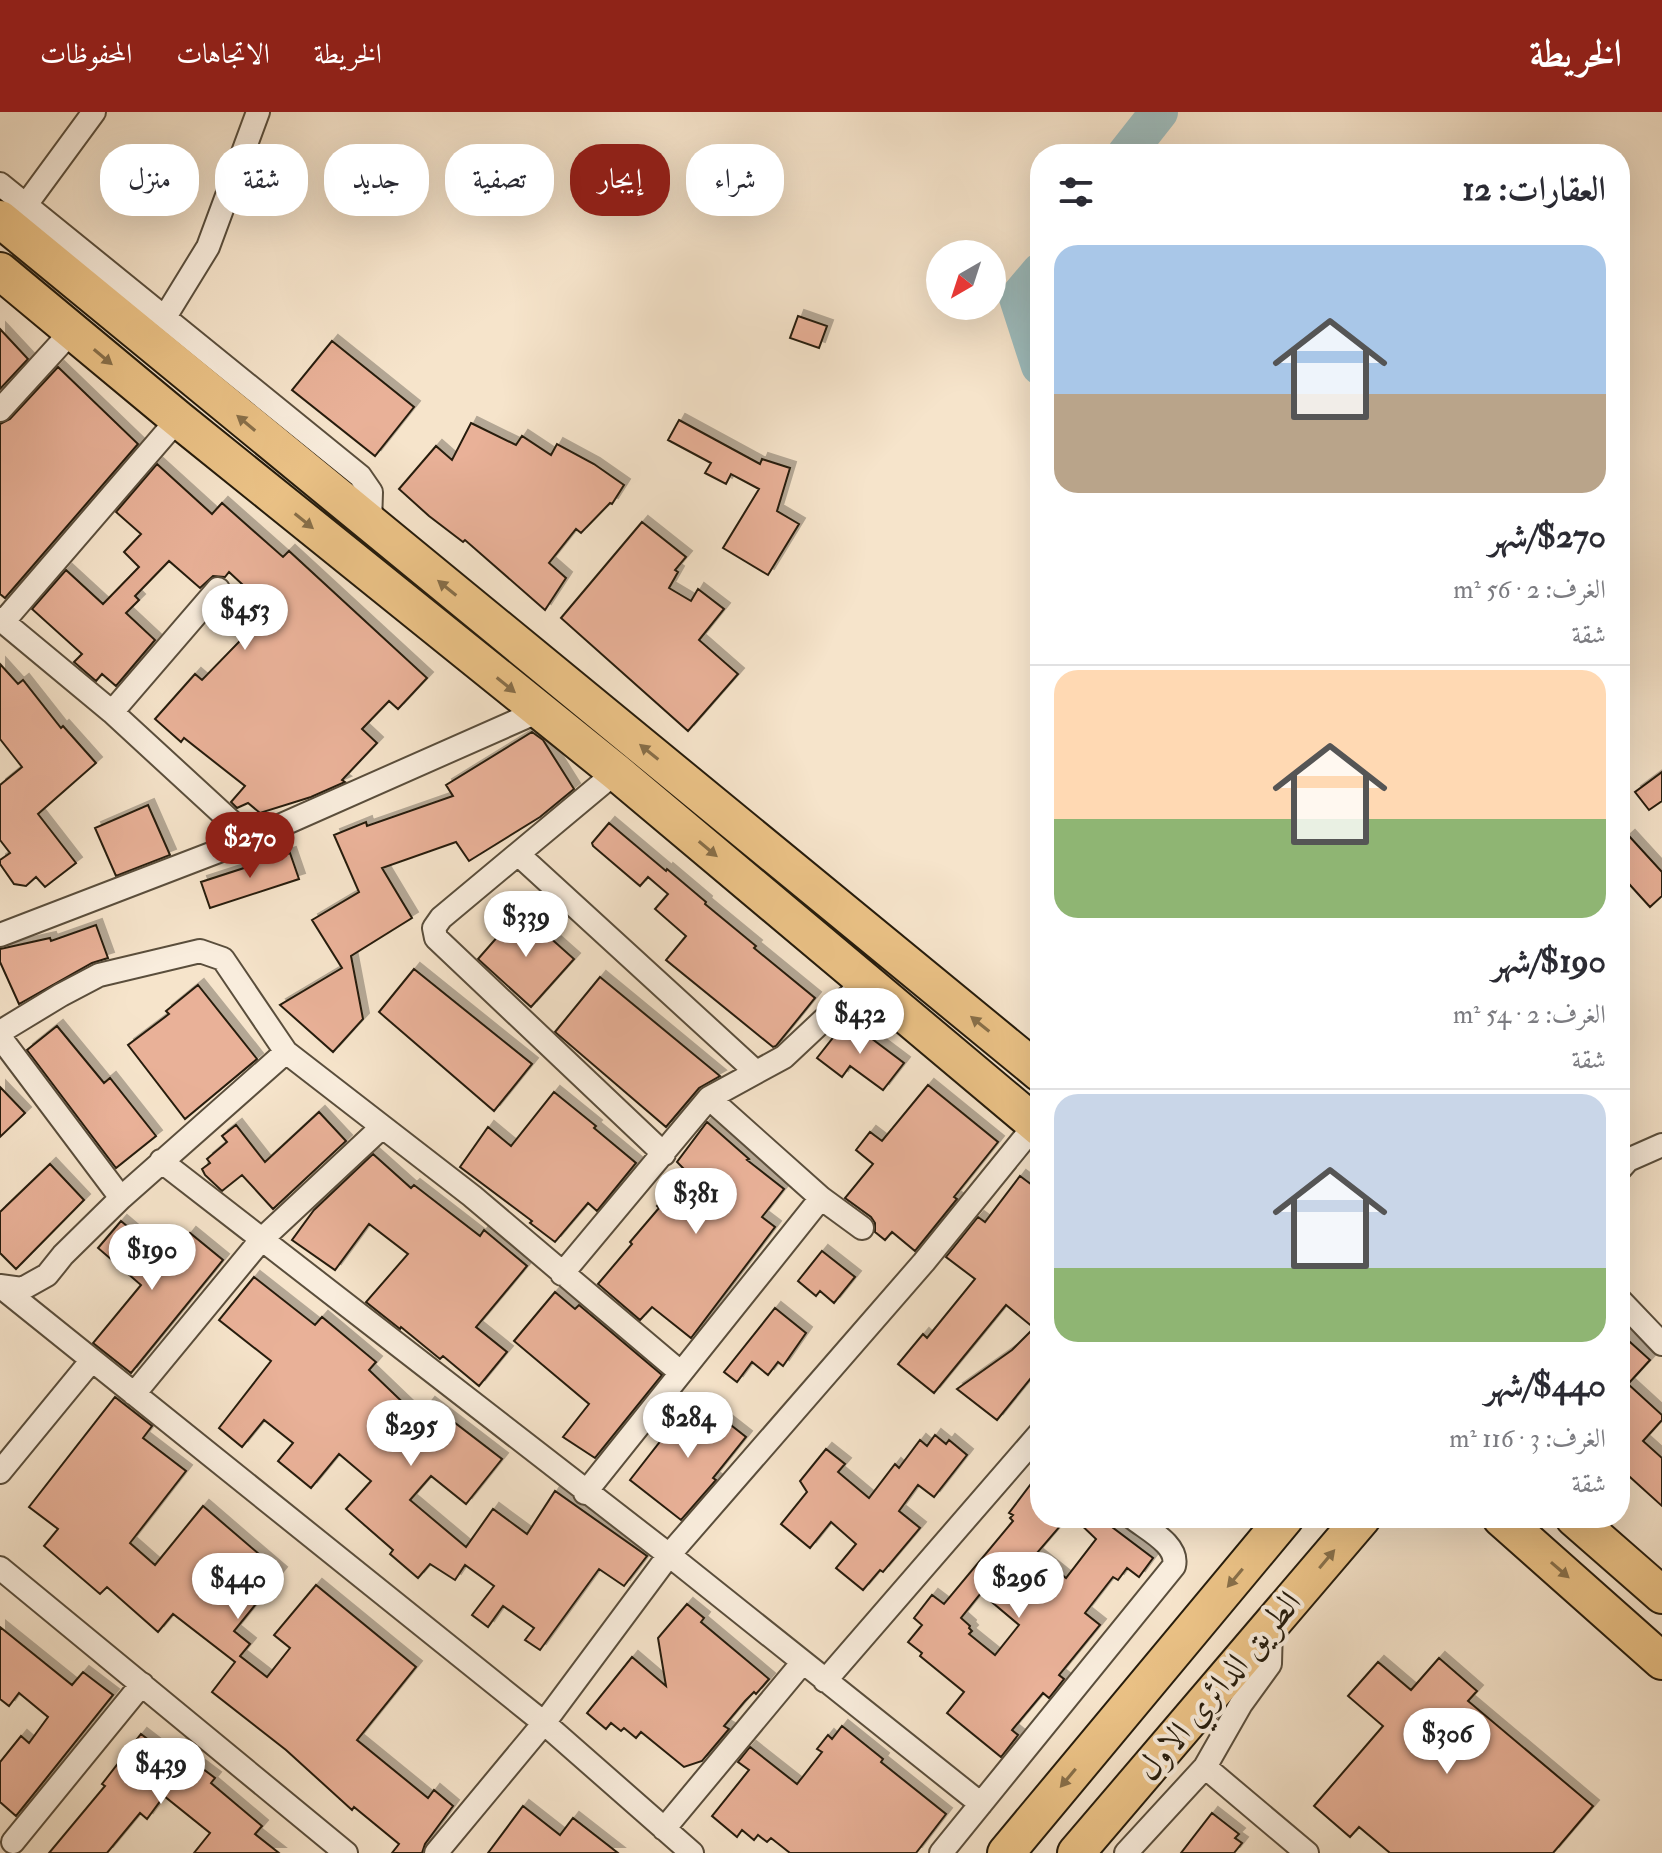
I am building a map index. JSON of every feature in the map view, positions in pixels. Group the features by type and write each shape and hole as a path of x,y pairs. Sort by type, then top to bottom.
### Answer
{"main road":[{"path":"13,212 370,525 1030,1065"},
{"path":"0,271 178,419 616,772 1030,1119"},
{"name":"الطريق الدائري الاول","path":"1006,1853 1277,1528"},
{"name":"الطريق الدائري الاول","path":"1076,1853 1354,1528"},
{"path":"1512,1528 1659,1662"},
{"path":"1585,1528 1662,1595"}],"street":[{"path":"13,212 94,112"},
{"path":"165,317 208,247 258,112"},
{"path":"0,184 13,212 165,317 360,476 371,492 370,525"},
{"path":"0,410 72,331"},
{"path":"178,419 1,620 112,712 250,839"},
{"path":"112,712 218,589"},
{"path":"4,927 250,839 539,711 581,696"},
{"path":"616,772 441,918 434,928 436,938 664,1154"},
{"path":"519,855 755,1071"},
{"path":"121,1198 0,1035 61,995 99,975 200,951 223,959 286,1052 472,1196 680,1372"},
{"path":"562,1274 709,1098 784,1057 865,981"},
{"path":"0,1286 22,1289 47,1275 121,1198 286,1052"},
{"path":"709,1098 821,1198 862,1228"},
{"path":"134,1394 261,1240 382,1127"},
{"path":"436,1853 544,1723 669,1555 1030,1136"},
{"path":"1630,1159 1662,1145"},
{"path":"161,1161 585,1493 669,1555 981,1804"},
{"path":"585,1493 821,1198"},
{"path":"0,1286 544,1723 692,1853"},
{"path":"1630,1310 1662,1344"},
{"path":"0,1472 92,1360"},
{"path":"825,1681 1030,1447"},
{"path":"941,1853 1174,1566 1172,1549 1146,1528"},
{"path":"0,1568 346,1853"},
{"path":"1126,1853 1205,1767 1241,1704 1270,1664 1271,1626"},
{"path":"664,1829 803,1662"},
{"path":"13,1842 142,1684"},
{"path":"1205,1767 1307,1853"}],"building":[{"path":"798,316 827,326 819,348 790,338"},
{"path":"0,329 28,359 0,389"},
{"path":"332,341 414,407 375,456 292,390"},
{"path":"58,367 138,444 5,598 0,594 0,424 10,419"},
{"path":"679,420 760,464 762,459 790,468 777,511 799,524 768,575 723,548 759,489 731,474 726,484 705,473 711,463 668,440"},
{"path":"471,423 516,445 522,436 551,455 557,444 624,485 612,504 581,533 576,529 549,563 566,578 545,610 465,540 463,542 429,516 399,489 436,446 452,460"},
{"path":"157,464 212,514 222,503 283,557 289,551 427,678 398,709 389,701 362,729 377,743 342,780 345,782 311,797 260,813 248,803 237,808 231,802 245,786 184,738 181,742 155,719 195,674 202,680 270,610 229,572 225,577 213,576 200,588 169,561 135,596 139,600 126,613 155,640 116,686 102,674 96,681 74,662 82,654 32,609 66,570 103,604 139,567 124,552 141,534 116,512"},
{"path":"642,522 686,557 675,570 678,572 669,588 691,601 698,589 724,609 699,640 738,674 688,731 561,618"},
{"path":"0,664 18,684 23,680 61,728 63,726 96,763 38,814 76,863 45,887 36,877 26,886 14,884 0,864 0,860 10,853 0,840 0,785 22,767 0,739"},
{"path":"532,732 543,740 574,789 540,817 469,861 456,842 382,868 412,918 351,956 363,1019 333,1052 280,1005 342,968 312,920 359,892 334,835 453,796 446,785"},
{"path":"1662,772 1662,801 1649,810 1635,792"},
{"path":"148,805 170,855 116,876 95,828"},
{"path":"609,823 706,902 756,946 754,948 815,998 776,1046 773,1047 666,960 686,936 655,909 668,894 648,877 640,886 593,846 592,843"},
{"path":"1630,837 1662,872 1662,896 1650,907 1630,885"},
{"path":"290,853 299,879 210,908 201,882"},
{"path":"520,911 574,959 531,1007 478,959"},
{"path":"96,925 108,958 92,963 19,1004 0,962 0,949 50,938 51,941"},
{"path":"414,969 532,1064 494,1111 379,1012"},
{"path":"600,977 720,1076 699,1088 666,1127 555,1032"},
{"path":"198,985 257,1059 185,1119 128,1045 169,1014 166,1011"},
{"path":"847,1020 904,1063 883,1090 850,1066 842,1077 817,1058"},
{"path":"57,1026 104,1083 110,1078 156,1136 116,1168 27,1050"},
{"path":"928,1085 998,1142 915,1251 892,1232 885,1240 875,1232 871,1217 845,1198 873,1164 856,1150 870,1132 882,1141"},
{"path":"0,1087 25,1113 0,1137"},
{"path":"554,1092 636,1163 597,1211 588,1203 555,1242 460,1167 488,1127 511,1146"},
{"path":"319,1112 346,1141 273,1209 242,1175 222,1191 205,1175 202,1169 210,1163 207,1159 227,1142 222,1136 236,1125 265,1162"},
{"path":"707,1122 747,1160 784,1189 762,1217 775,1227 691,1338 652,1307 640,1320 598,1284 686,1171 677,1162"},
{"path":"373,1154 411,1188 414,1185 480,1236 484,1230 527,1266 476,1327 507,1352 479,1386 443,1356 440,1359 366,1302 408,1254 369,1224 335,1270 292,1240 314,1210"},
{"path":"50,1164 84,1200 16,1269 0,1253 0,1212"},
{"path":"1020,1176 1030,1184 1030,1325 1006,1305 934,1393 898,1364 923,1334 927,1338 975,1279 946,1257 978,1217 985,1222"},
{"path":"121,1221 168,1261 190,1233 223,1260 131,1373 93,1343 141,1285 98,1248"},
{"path":"822,1251 855,1277 834,1303 820,1291 816,1296 798,1281"},
{"path":"254,1277 315,1325 322,1317 376,1362 369,1370 418,1417 429,1403 502,1459 466,1504 431,1476 410,1500 466,1547 493,1509 527,1534 555,1491 647,1556 624,1586 599,1569 540,1650 525,1640 534,1628 503,1606 488,1627 472,1615 494,1586 465,1565 455,1580 430,1564 418,1578 390,1554 393,1550 346,1509 371,1481 339,1454 311,1488 278,1461 293,1443 264,1420 242,1447 219,1428 271,1361 219,1320"},
{"path":"555,1292 575,1309 579,1305 662,1375 595,1458 563,1437 589,1404 514,1341"},
{"path":"775,1308 806,1333 783,1366 778,1362 768,1375 752,1362 737,1382 724,1372"},
{"path":"1030,1332 1030,1379 997,1420 957,1389 1012,1350"},
{"path":"1630,1342 1650,1360 1630,1382"},
{"path":"1630,1386 1662,1415 1662,1420 1643,1441 1662,1458 1662,1506 1630,1477"},
{"path":"115,1397 152,1426 143,1438 186,1471 130,1543 155,1565 203,1506 281,1573 234,1631 250,1644 240,1656 267,1677 290,1648 274,1635 316,1585 416,1667 357,1740 428,1798 434,1790 453,1806 425,1844 422,1853 392,1853 399,1844 354,1807 352,1810 286,1750 212,1692 235,1662 173,1614 158,1632 107,1587 100,1594 44,1546 58,1529 29,1507"},
{"path":"699,1400 746,1437 713,1478 716,1480 681,1520 630,1480 666,1434 670,1437"},
{"path":"935,1435 946,1444 949,1440 967,1455 934,1497 918,1485 899,1511 920,1528 883,1572 880,1570 863,1590 836,1568 856,1544 831,1522 810,1548 781,1524 807,1492 800,1481 826,1449 845,1464 838,1472 869,1498 895,1464 899,1468 920,1440 927,1446"},
{"path":"1030,1485 1030,1528 1058,1528 1036,1554 1066,1578 1096,1539 1084,1528 1113,1528 1153,1558 1139,1577 1127,1568 1118,1580 1113,1577 1085,1613 1100,1625 1059,1675 1064,1679 1049,1698 1043,1693 1012,1730 1018,1735 1001,1757 947,1713 964,1692 920,1656 922,1653 908,1642 922,1625 914,1618 932,1595 944,1604 1013,1521 1010,1518 1013,1515 1009,1513","holes":["981,1593 1019,1625 995,1655 969,1634 972,1631 970,1626 961,1618"]},
{"path":"687,1604 704,1618 701,1622 769,1679 724,1726 729,1729 702,1761 684,1767 641,1732 636,1738 624,1728 621,1731 611,1723 606,1729 587,1713 632,1657 666,1686 658,1638"},
{"path":"0,1627 72,1685 83,1672 113,1695 16,1816 0,1802 0,1762 21,1736 29,1743 48,1717 19,1693 9,1706 0,1699"},
{"path":"1439,1658 1477,1691 1468,1701 1593,1806 1553,1853 1390,1853 1359,1827 1350,1837 1314,1806 1383,1726 1348,1696 1378,1662 1411,1690"},
{"path":"842,1726 946,1814 916,1853 790,1853 771,1838 767,1842 758,1835 754,1840 742,1830 737,1837 712,1816 749,1770 738,1762 750,1747 797,1784 822,1752 817,1749 828,1735 832,1739"},
{"path":"141,1734 193,1774 199,1766 215,1778 211,1783 262,1826 255,1834 279,1853 194,1853 210,1833 164,1796 147,1819 140,1813 107,1853 49,1853 105,1786 102,1784"},
{"path":"523,1806 560,1835 573,1818 618,1853 488,1853"},
{"path":"1212,1813 1239,1834 1235,1838 1242,1843 1234,1853 1181,1853"}],"waterway":[{"path":"1134,144 1159,112"},
{"path":"1030,284 1018,298 1030,335"}]}
